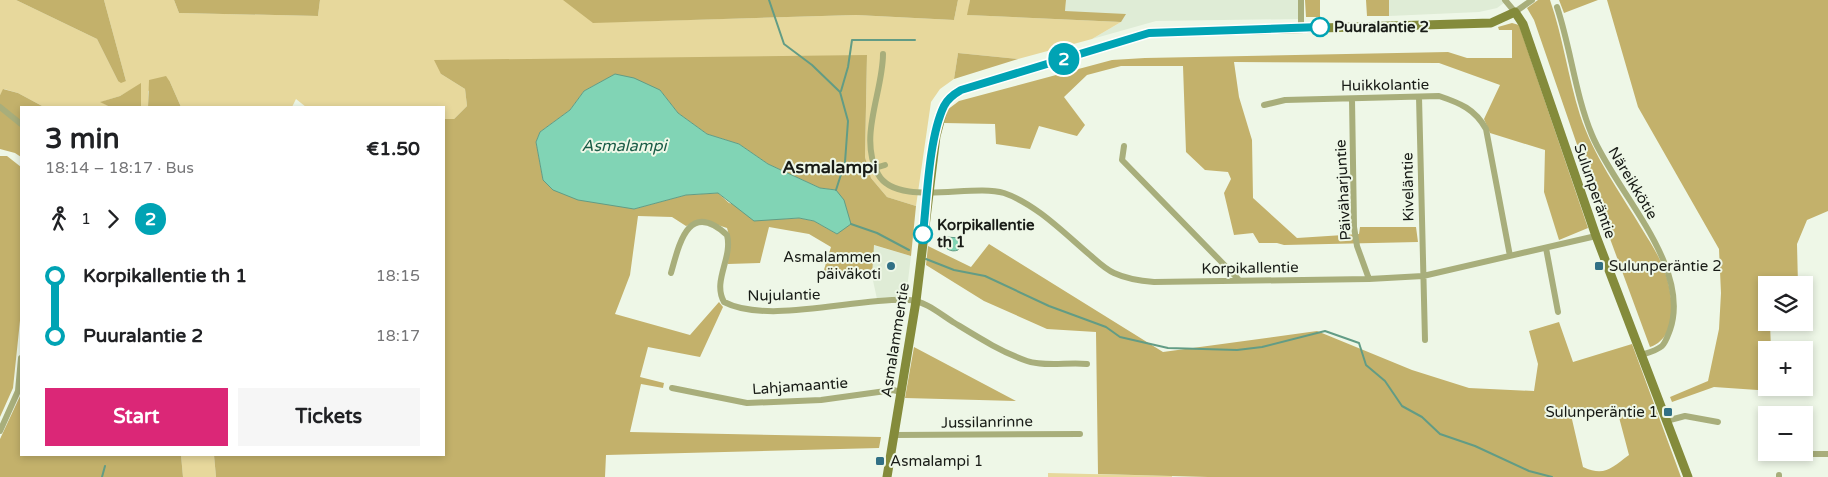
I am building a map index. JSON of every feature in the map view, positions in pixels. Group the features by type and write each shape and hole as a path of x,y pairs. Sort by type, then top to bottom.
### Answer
{"street":[{"path":"1301,0 1302,28"},
{"name":"Sulunperäntie","path":"1505,0 1523,24 1596,236 1688,477"},
{"path":"1514,12 1532,0"},
{"name":"Näreikkötie","path":"1557,7 1583,113 1597,146 1668,269 1674,299 1674,320 1668,338 1662,346 1641,355"},
{"name":"Asmalammentie","path":"887,477 916,300 931,161 941,115 948,100 961,90 1149,33 1491,23 1514,12"},
{"path":"883,54 870,139 875,168 884,165"},
{"name":"Huikkolantie","path":"1264,104 1285,100 1439,96 1463,104 1479,117 1486,129 1510,256"},
{"name":"Kiveläntie","path":"1419,97 1425,340"},
{"name":"Päiväharjuntie","path":"1352,99 1354,226 1357,246 1369,279"},
{"path":"0,107 20,123"},
{"path":"1124,146 1122,160 1240,280"},
{"name":"Korpikallentie","path":"875,168 882,180 894,188 928,193 979,189 1002,193 1023,200 1112,272 1131,280 1154,282 1369,279 1423,276 1596,236"},
{"name":"Nujulantie","path":"671,273 684,232 690,226 703,223 716,226 726,235 728,252 719,288 724,302 730,305 748,310 773,310 916,300"},
{"path":"1546,248 1558,312"},
{"path":"916,300 978,337 1025,360 1042,364 1087,364"},
{"path":"0,431 18,391 20,369"},
{"name":"Lahjamaantie","path":"672,388 747,403 821,400 893,390 901,392"},
{"path":"1666,421 1685,416 1718,422"},
{"name":"Jussilanrinne","path":"894,435 1080,434"},
{"path":"1813,454 1828,454"}],"shaded area":[{"path":"0,0 16,0 97,39 118,81 126,81 104,0 174,0 179,13 318,16 320,0 600,0 616,22 856,15 954,20 958,0 970,0 968,15 1121,22 1092,39 1018,59 958,53 954,79 940,89 931,102 916,206 887,197 871,178 865,157 867,55 660,90 441,74 465,89 467,106 454,119 445,119 445,106 305,106 296,99 292,106 181,106 170,82 148,91 148,106 141,106 141,84 120,96 101,102 108,106 42,106 18,93 4,89 0,95"},
{"path":"16,0 104,0 126,81 121,83 118,81 97,39"},
{"path":"174,0 320,0 318,16 179,13"},
{"path":"563,0 958,0 954,20 856,15 593,23"},
{"path":"970,0 1066,0 1065,11 1126,14 1121,22 967,15"},
{"path":"1066,0 1298,0 1298,19 1156,21 1092,39 1121,22 1065,11"},
{"path":"1305,0 1320,0 1320,17 1306,17"},
{"path":"1366,0 1389,0 1389,16 1367,16"},
{"path":"1389,0 1508,0 1497,8 1479,12 1389,16"},
{"path":"1538,0 1550,0 1585,130 1608,173 1655,250 1668,281 1671,303 1670,325 1666,334 1659,342 1650,347 1602,217 1534,20 1527,8"},
{"path":"1559,0 1598,0 1564,13"},
{"path":"1607,0 1828,0 1828,211 1807,220 1797,244 1798,276 1758,276 1758,331 1770,331 1771,341 1758,341 1758,390 1714,387 1672,402 1670,397 1708,381 1719,329 1721,293 1719,249 1638,107"},
{"path":"1512,23 1519,25 1588,228 1559,240 1544,192 1545,150 1490,133 1484,119 1500,85 1439,63 1234,62 1239,97 1252,140 1253,198 1297,238 1359,234 1360,227 1416,227 1418,242 1284,245 1259,243 1253,233 1234,235 1224,193 1231,179 1228,172 1205,170 1186,152 1183,66 1121,66 1087,75 1064,97 1085,125 1077,136 1039,126 1030,149 996,144 995,124 944,123 947,110 959,101 1112,60 1448,52 1467,58 1512,58 1512,30 1499,30 1498,27"},
{"path":"958,53 1018,59 954,79"},
{"path":"867,55 865,157 871,178 887,197 916,206 911,256 874,245 872,276 823,273 831,247 809,234 769,227 760,263 728,264 729,235 727,228 702,220 686,226 672,217 638,216 630,275 615,314 690,335 719,302 723,307 700,357 648,347 640,377 664,383 663,388 641,384 630,432 881,437 879,448 606,455 605,477 216,477 214,456 445,456 445,119 454,119 467,106 465,89 441,74 434,60","holes":["615,74 660,90 678,113 707,134 739,144 768,164 820,188 836,190 837,234 814,221 799,218 784,219 729,203 718,193 686,195 634,209 543,180 536,142 540,132 570,110 584,91"]},
{"path":"166,76 181,106 148,106 149,80"},
{"path":"141,83 141,106 108,106 100,102 120,96"},
{"path":"3,89 18,93 42,106 20,106 20,156 0,149 0,95"},
{"path":"0,156 7,156 20,166 20,321 13,388 0,417"},
{"path":"989,244 1163,352 1317,331 1412,370 1469,388 1534,391 1538,364 1529,331 1559,322 1573,362 1632,344 1681,477 1208,477 1098,474 1096,332 1047,329 984,301 926,265 928,246 971,267","holes":["1616,406 1629,455 1607,470 1597,471 1583,467 1571,415"]},
{"name":"Asmalammen päiväkoti","path":"873,245 911,256 906,297 877,299 872,276"},
{"path":"914,347 1016,401 905,398"},
{"path":"20,396 20,456 181,456 183,477 0,477 0,439"},
{"path":"181,456 214,456 216,477 183,477"},
{"path":"1048,473 1172,476 1172,477 1048,477"}],"water":[{"name":"Asmalampi","path":"615,74 634,78 660,90 678,113 707,134 739,144 768,164 820,188 836,190 844,200 851,224 837,234 814,221 799,218 754,221 718,193 686,195 634,209 578,200 553,190 543,180 536,142 540,132 570,110 584,91"},
{"path":"946,237 960,238 961,244 958,250 950,250 944,246 942,242"}],"waterway":[{"path":"769,0 784,44 812,65 840,92 848,121 845,162 836,190"},
{"path":"841,91 848,67 852,40 915,40"},
{"path":"851,224 877,233 909,250"},
{"path":"926,259 954,270 985,276 1049,306 1106,327 1120,337 1168,348 1237,350 1262,347 1325,331 1359,343 1366,365 1385,381 1402,406 1422,417 1440,434 1475,446 1529,471 1552,477"},
{"path":"102,477 105,466"}],"bus line":[{"name":"2","path":"923,234 931,161 941,115 948,100 961,90 1149,33 1320,27"}],"place":[{"name":"Puuralantie 2","path":"1320,27"},
{"name":"Korpikallentie th 1","path":"923,234"},
{"name":"Asmalammen päiväkoti","path":"891,266"},
{"name":"Sulunperäntie 2","path":"1599,266"},
{"name":"Sulunperäntie 1","path":"1668,412"},
{"name":"Asmalampi 1","path":"880,461"}],"district":[{"name":"Asmalampi","path":"830,167"}]}
